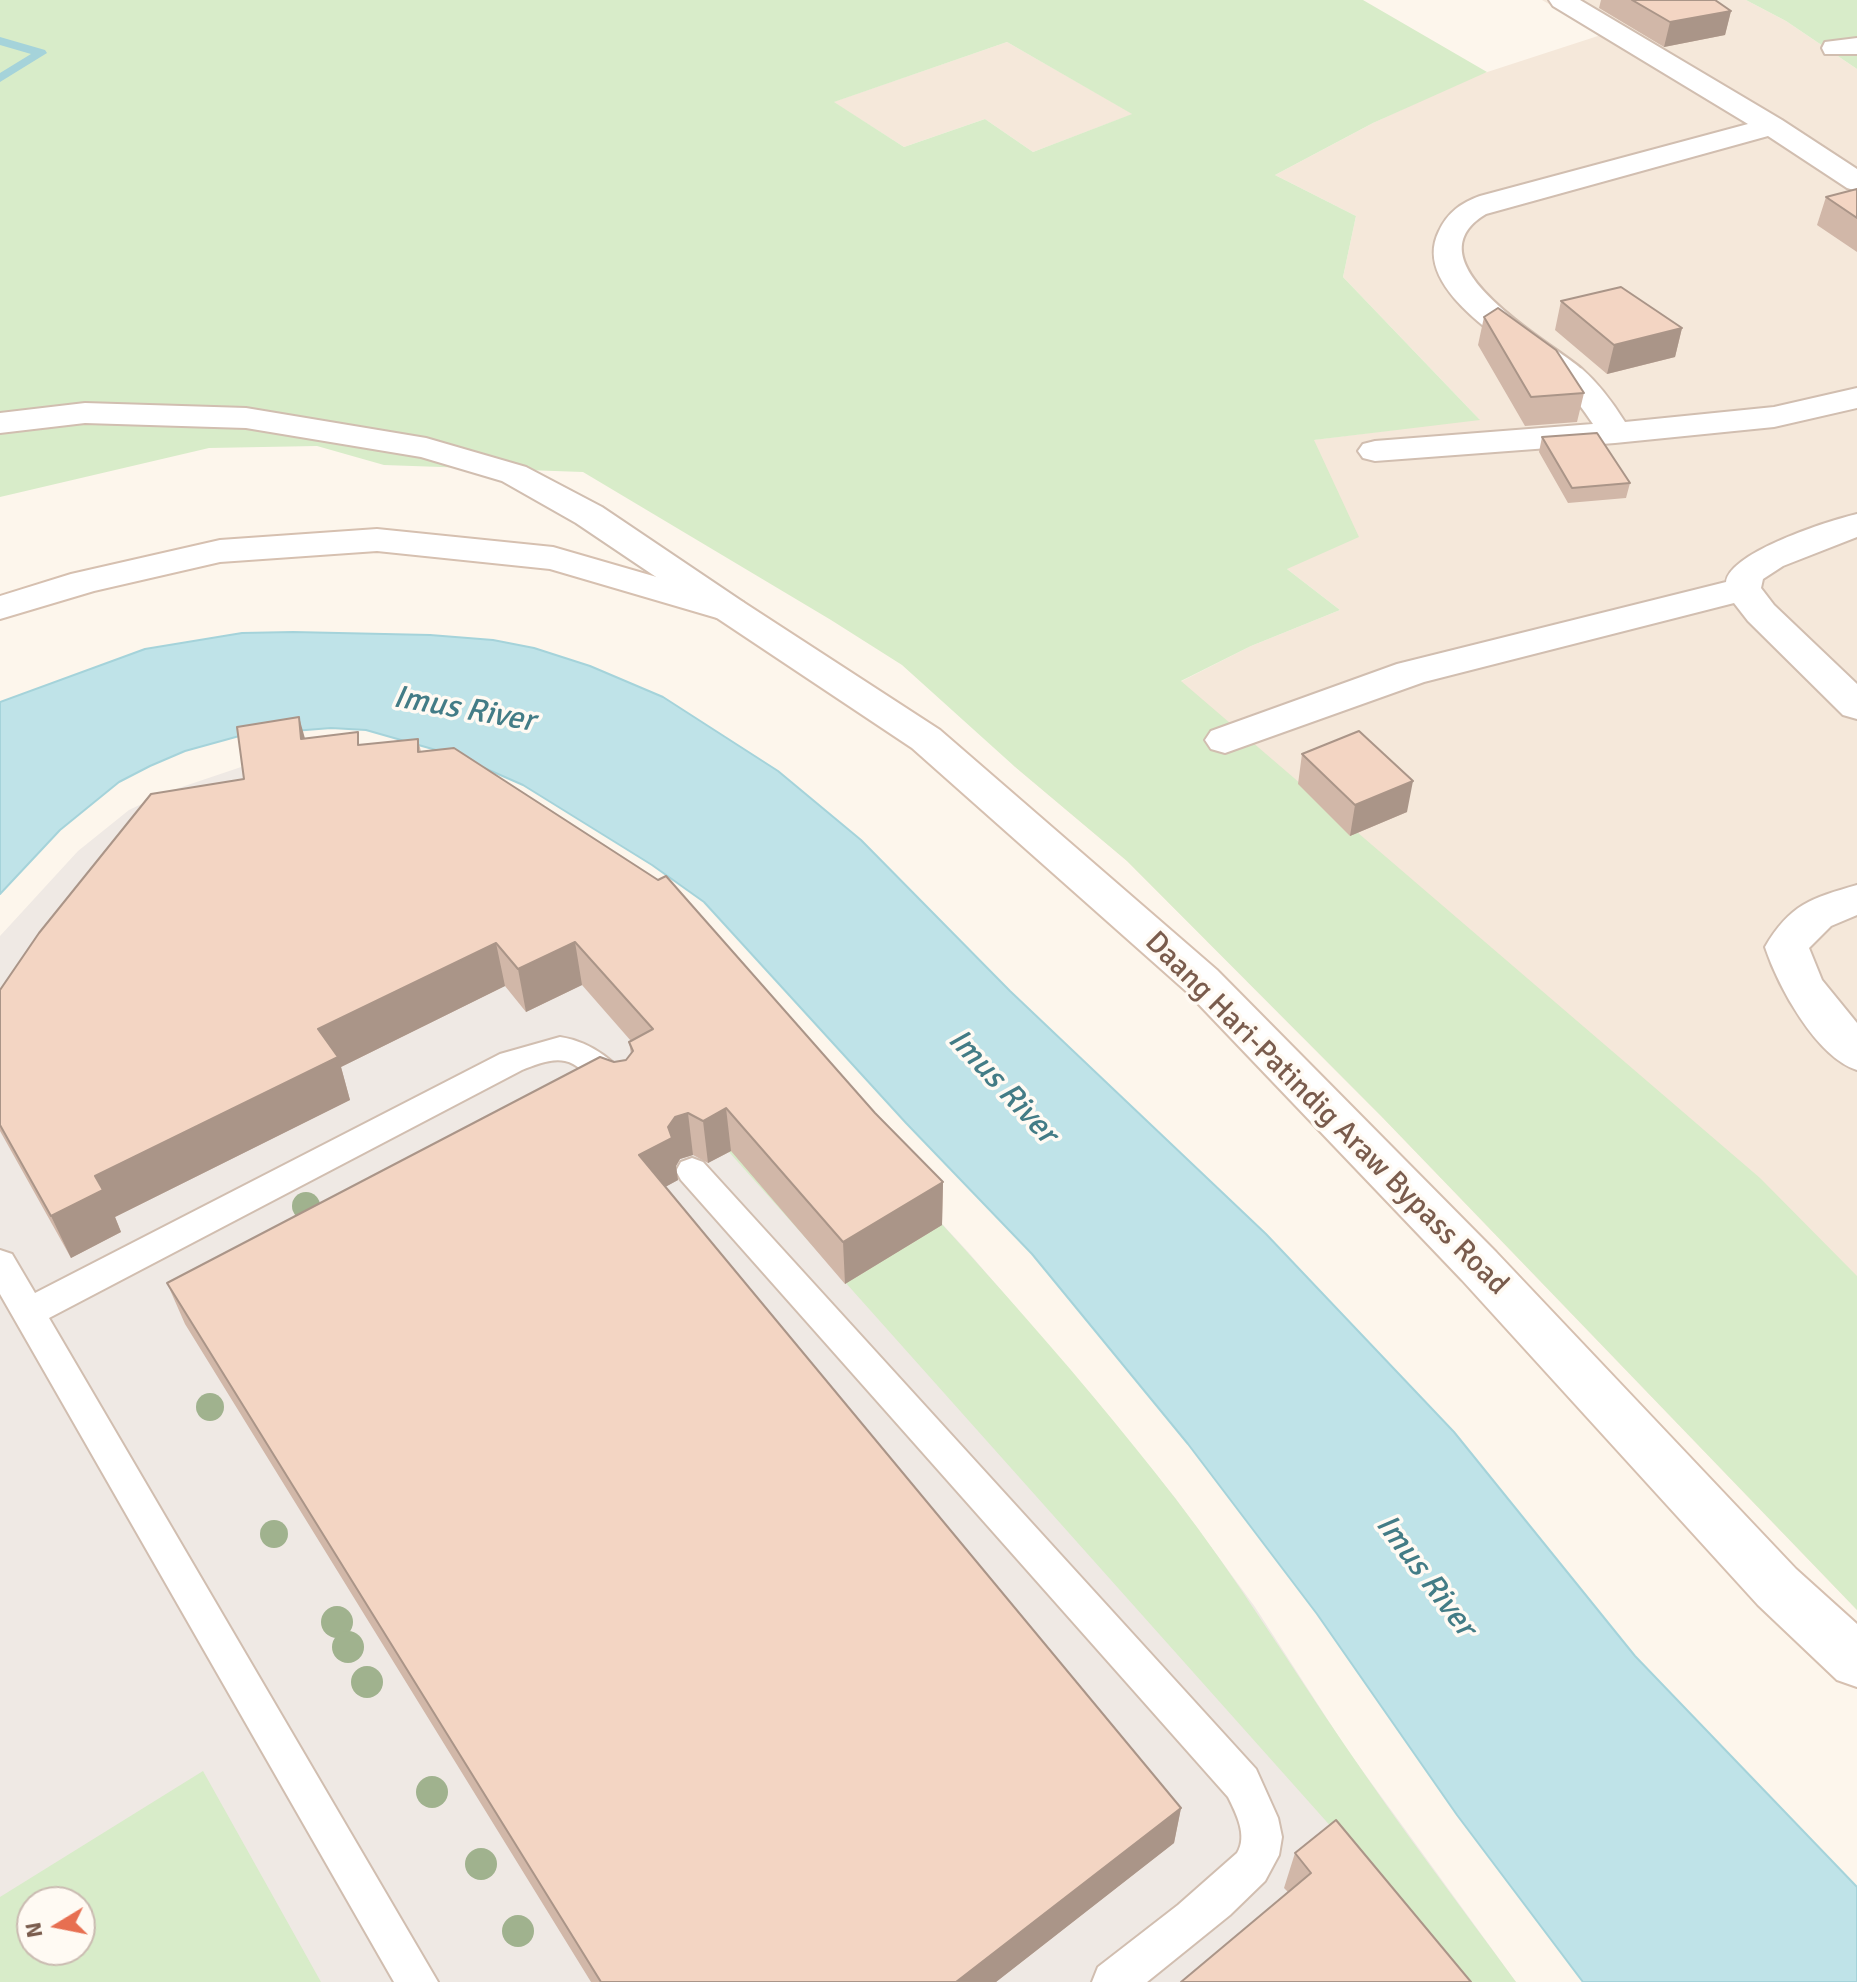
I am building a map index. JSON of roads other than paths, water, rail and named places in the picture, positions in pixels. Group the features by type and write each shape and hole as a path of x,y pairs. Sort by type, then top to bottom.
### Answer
{"street":[{"path":"1562,0 1772,126 1857,182"},
{"path":"1615,433 1599,404 1570,375 1472,297 1452,273 1447,248 1457,222 1467,211 1490,202 1772,126"},
{"path":"1375,451 1615,433 1774,417 1857,398"},
{"path":"0,423 85,413 246,418 426,448 526,481 589,515 730,610"},
{"path":"1857,525 1770,558 1745,574 1743,589 1761,613 1857,706"},
{"name":"Daang Hari-Patindig Araw Bypass Road","path":"0,608 84,582 220,551 377,540 553,558 730,610 926,739 1202,981 1479,1266 1777,1587 1857,1661"},
{"path":"1225,740 1411,673 1743,589"},
{"path":"1857,900 1820,911 1800,925 1787,947 1796,976 1815,1004 1857,1053"}],"lane":[{"path":"30,1312 511,1062 536,1052 557,1048 577,1051 596,1065 621,1092"},
{"path":"692,1171 1242,1783 1256,1813 1260,1833 1259,1855 1242,1878 1113,1982"},
{"path":"0,1264 417,1982"}],"water":[{"name":"Imus River","path":"242,633 430,635 493,640 534,648 590,666 663,697 778,771 861,840 1010,991 1266,1234 1454,1432 1635,1656 1857,1887 1857,1982 1583,1982 1457,1815 1317,1614 1188,1444 1032,1254 906,1123 704,902 652,865 523,785 457,756 366,730 331,728 243,735 185,751 119,782 60,830 0,894 0,702 145,649"}],"waterway":[{"path":"0,41 41,53 0,78"}]}
